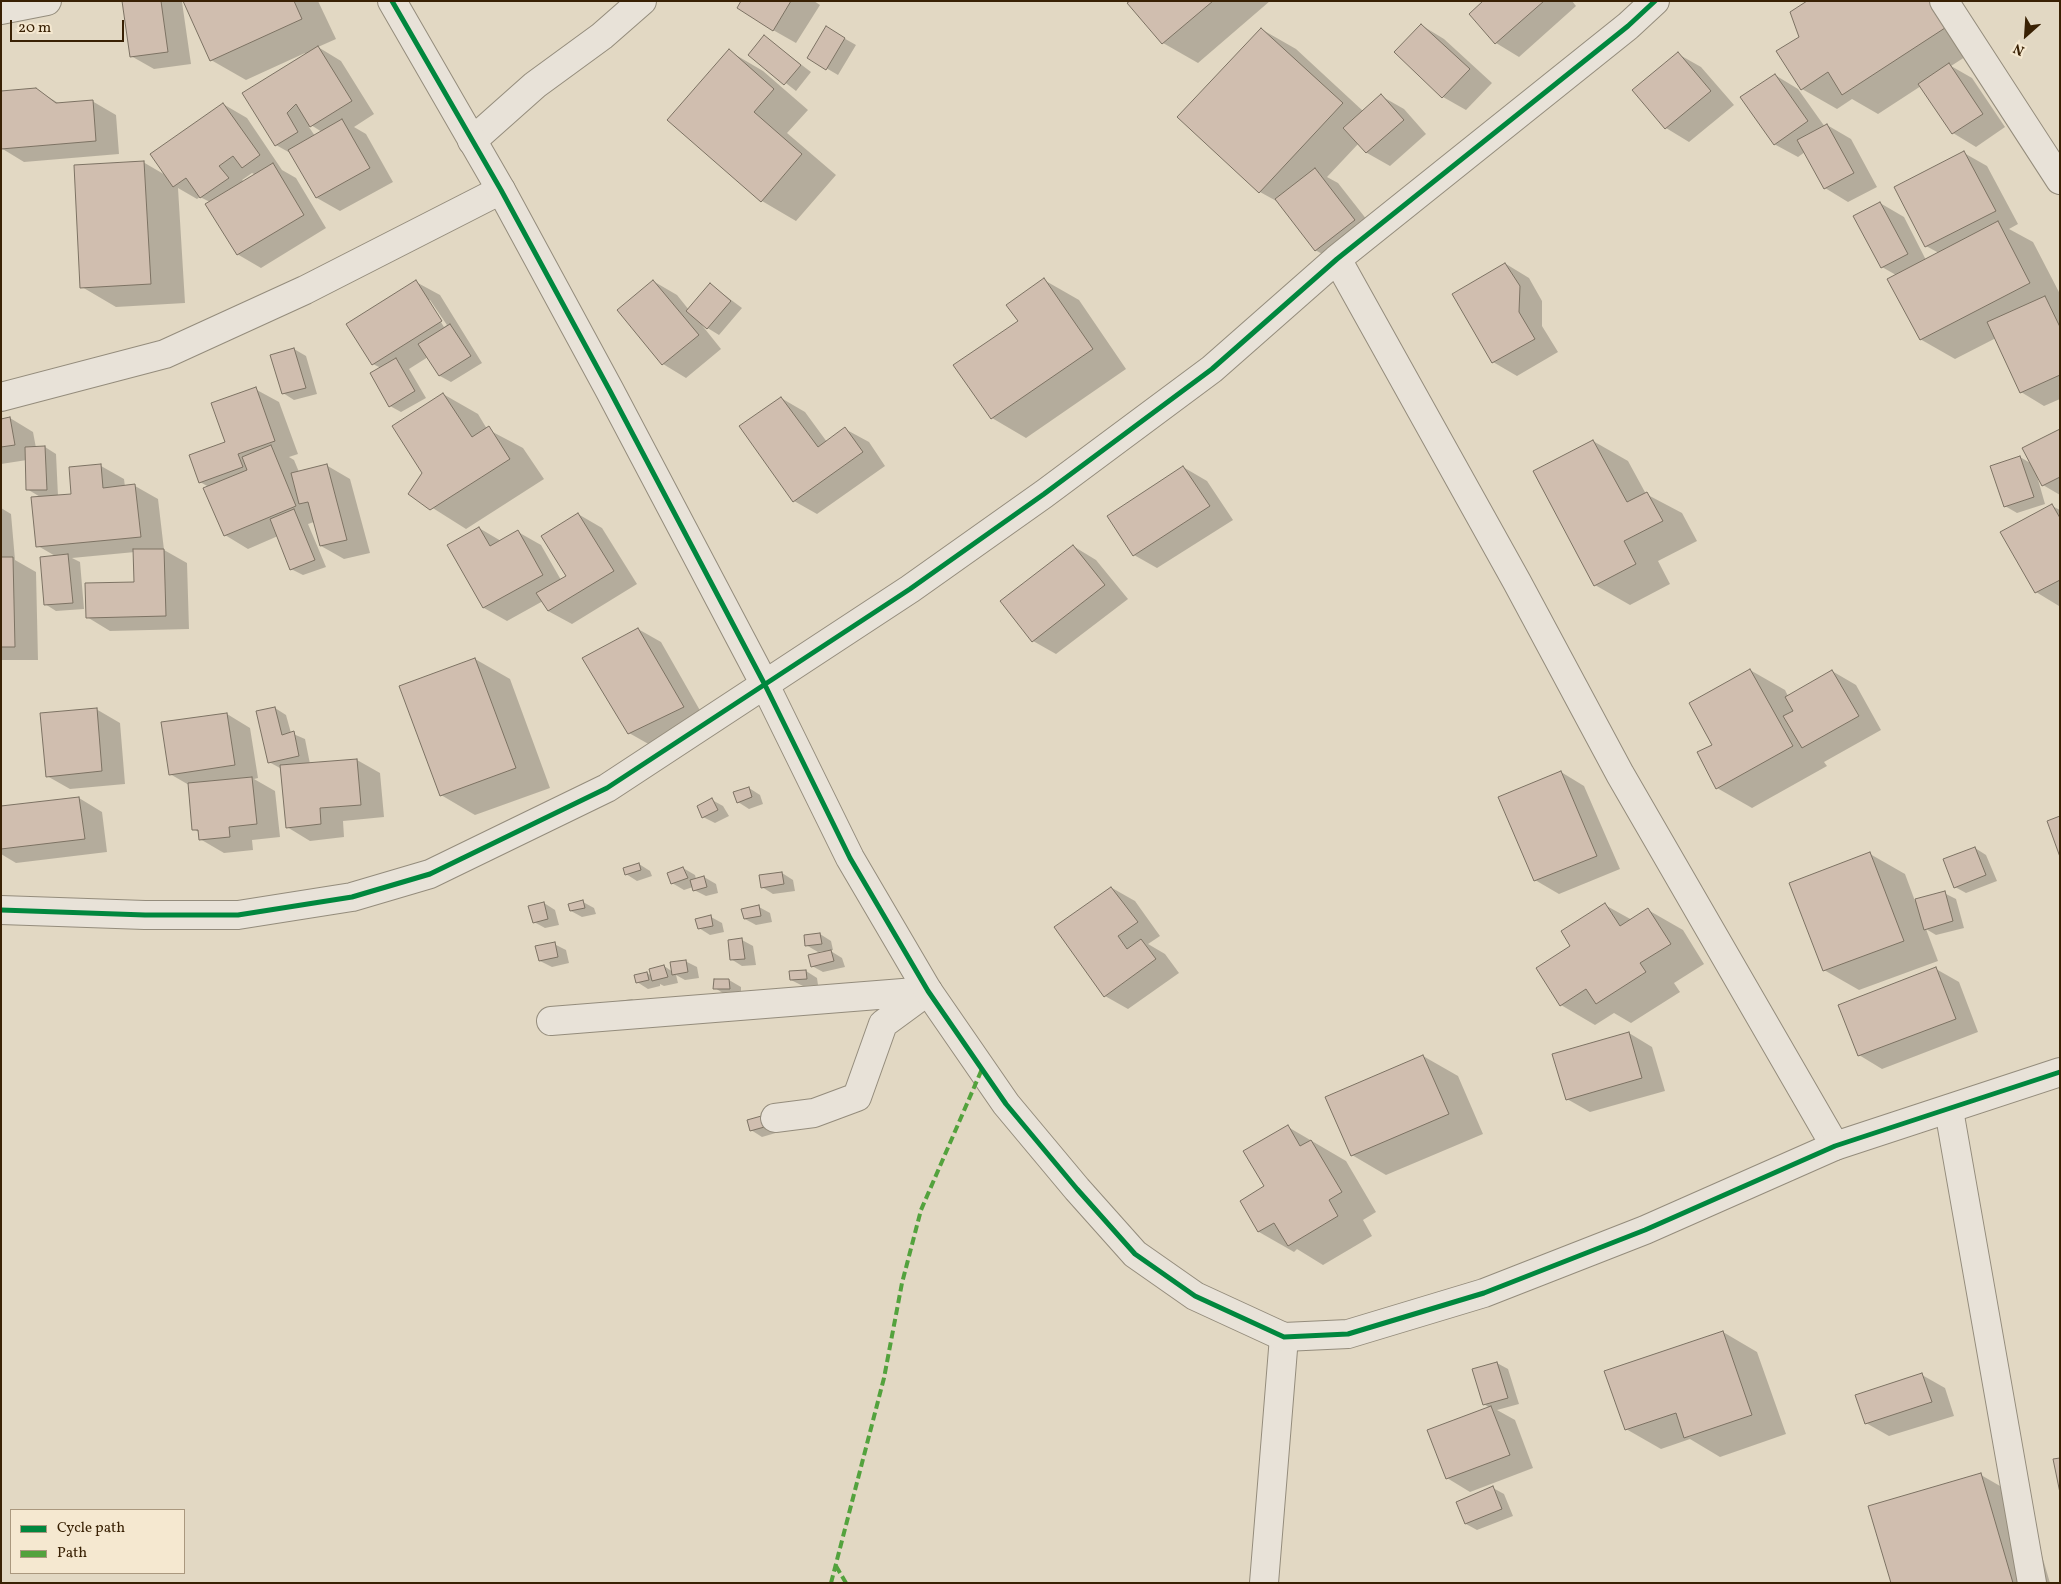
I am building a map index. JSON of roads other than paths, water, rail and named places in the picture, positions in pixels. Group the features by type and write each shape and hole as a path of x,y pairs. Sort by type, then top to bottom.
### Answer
{"street":[{"path":"1,10 47,1"},
{"path":"392,1 501,190 765,684 850,858 928,990 1006,1104 1135,1254 1195,1296 1284,1337 1348,1334 1484,1292 1645,1230 1835,1146 2060,1072"},
{"path":"472,141 535,85 602,36 642,1"},
{"path":"1,910 145,915 238,915 352,897 430,874 607,788 910,589 1124,435 1212,369 1337,260 1628,26 1655,1"},
{"path":"1944,1 2060,180"},
{"path":"1,397 165,354 305,290 501,190"},
{"path":"1337,260 1517,582 1620,774 1835,1146"},
{"path":"551,1021 928,990"},
{"path":"775,1118 814,1113 857,1097 883,1024 928,990"},
{"path":"1948,1110 2032,1583"},
{"path":"1264,1583 1284,1337"}]}
